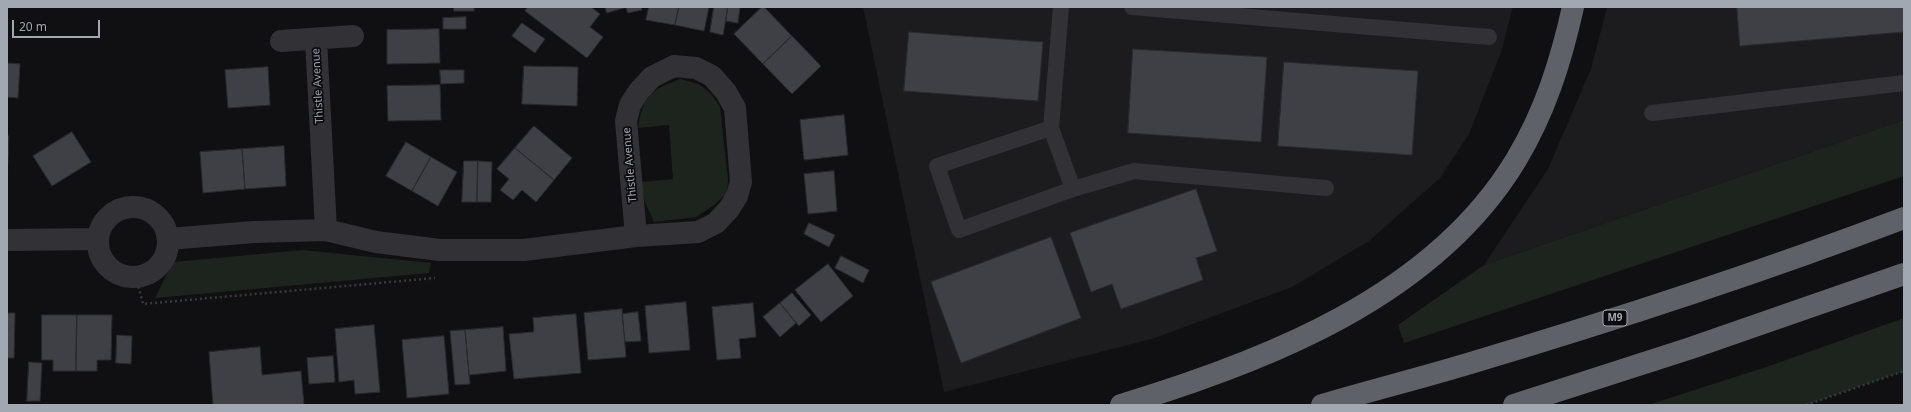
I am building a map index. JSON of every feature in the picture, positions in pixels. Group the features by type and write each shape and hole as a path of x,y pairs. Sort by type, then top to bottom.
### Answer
{"highway":[{"path":"1121,405 1216,374 1311,334 1378,296 1425,261 1452,238 1474,214 1516,161 1542,108 1555,77 1564,49 1573,7"},
{"name":"M9","path":"1322,405 1464,365 1651,307 1835,244 1904,218"},
{"path":"1514,405 1699,346 1904,274"}],"street":[{"name":"Thistle Avenue","path":"280,41 353,36"},
{"name":"Thistle Avenue","path":"316,39 326,230"},
{"name":"Thistle Avenue","path":"168,239 254,232 326,230 376,242 440,250 524,250 636,236 698,232 716,223 729,209 738,196 742,182 735,108 726,92 712,76 696,68 674,66 652,77 639,91 630,105 626,121 636,236"},
{"path":"132,207 145,209 156,216 164,226 168,239 166,252 160,264 149,273 136,277 121,275 108,267 100,254 98,239 101,226 109,216 120,209 132,207"},
{"path":"7,240 98,239"}],"lane":[{"path":"1061,7 1051,128 1073,189"},
{"path":"1132,7 1489,37"},
{"path":"1652,113 1904,83"},
{"path":"1051,128 937,166 959,230 1073,189 1134,171 1326,188"}],"path":[{"path":"136,277 143,304 436,278 440,250"},
{"path":"1806,405 1904,371"}],"shaded area":[{"path":"863,7 1513,7 1501,52 1469,134 1440,178 1369,241 1292,287 1155,338 944,392"},
{"path":"1607,7 1904,7 1904,120 1484,265 1548,169 1591,69"},
{"path":"680,79 699,84 711,94 720,107 728,180 727,193 714,205 696,217 654,222 645,202 641,182 673,179 669,125 638,128 640,117 646,101 655,91"},
{"path":"1904,120 1904,176 1404,343 1398,325 1484,265"},
{"path":"303,250 431,263 429,273 155,298 173,262"},
{"path":"1904,318 1904,371 1806,405 1648,405 1772,365"}],"building":[{"path":"454,7 474,7 474,11 454,11"},
{"path":"528,7 591,7 600,14 590,27 603,37 587,58 525,11"},
{"path":"605,7 623,7 624,8 607,13"},
{"path":"626,7 641,7 642,10 628,13"},
{"path":"649,7 679,7 675,25 646,20"},
{"path":"679,7 709,7 704,31 675,25"},
{"path":"714,7 728,7 723,35 710,32"},
{"path":"728,7 740,7 738,23 726,21"},
{"path":"762,7 764,7 792,36 763,64 734,34"},
{"path":"1737,7 1904,7 1904,32 1740,46"},
{"path":"466,17 466,29 443,29 443,18"},
{"path":"522,23 545,39 535,53 512,36"},
{"path":"439,29 440,63 387,64 387,30"},
{"path":"909,32 1043,42 1038,101 904,91"},
{"path":"792,36 821,66 792,94 763,64"},
{"path":"1133,49 1267,57 1261,142 1128,133"},
{"path":"1284,62 1418,71 1412,155 1278,146"},
{"path":"7,63 20,64 18,98 7,97"},
{"path":"524,66 578,67 577,106 522,104"},
{"path":"268,67 270,105 228,108 225,70"},
{"path":"440,70 464,70 464,83 441,84"},
{"path":"440,85 441,120 388,121 387,86"},
{"path":"844,115 848,155 804,160 800,120"},
{"path":"534,126 572,158 554,180 515,148"},
{"path":"72,132 91,162 52,186 33,156"},
{"path":"7,136 9,136 7,186"},
{"path":"406,142 431,157 412,191 386,176"},
{"path":"284,146 286,186 245,189 242,149"},
{"path":"515,148 554,180 536,202 522,190 513,200 500,190 509,179 497,169"},
{"path":"242,149 245,189 203,193 200,152"},
{"path":"431,157 457,172 438,206 412,191"},
{"path":"464,161 478,161 477,202 462,202"},
{"path":"478,161 492,162 491,202 477,202"},
{"path":"834,171 837,211 808,214 804,174"},
{"path":"1196,189 1217,251 1196,258 1203,280 1121,309 1112,284 1091,292 1070,233"},
{"path":"809,223 835,235 829,247 804,234"},
{"path":"1051,237 1081,318 961,363 931,282"},
{"path":"841,256 869,270 863,283 835,268"},
{"path":"828,264 853,296 821,322 795,290"},
{"path":"792,293 811,315 799,326 780,303"},
{"path":"686,302 690,350 649,353 645,306"},
{"path":"753,303 756,337 739,339 741,358 717,360 712,307"},
{"path":"780,303 796,323 780,337 763,317"},
{"path":"622,309 626,357 588,360 584,313"},
{"path":"638,312 641,341 625,342 622,314"},
{"path":"7,313 15,313 14,358 7,358"},
{"path":"576,314 581,373 514,379 509,334 534,332 533,318"},
{"path":"42,315 77,315 76,371 53,371 53,360 42,360"},
{"path":"77,315 112,315 111,360 97,360 97,371 76,371"},
{"path":"374,325 380,392 355,394 354,380 339,382 335,329"},
{"path":"503,327 506,371 469,375 465,330"},
{"path":"465,330 470,384 455,385 450,331"},
{"path":"117,335 132,336 131,364 116,363"},
{"path":"444,336 449,394 407,398 402,340"},
{"path":"260,347 262,375 301,371 304,405 213,405 209,352"},
{"path":"333,356 335,382 309,384 307,358"},
{"path":"29,362 42,363 40,401 27,401"}]}
